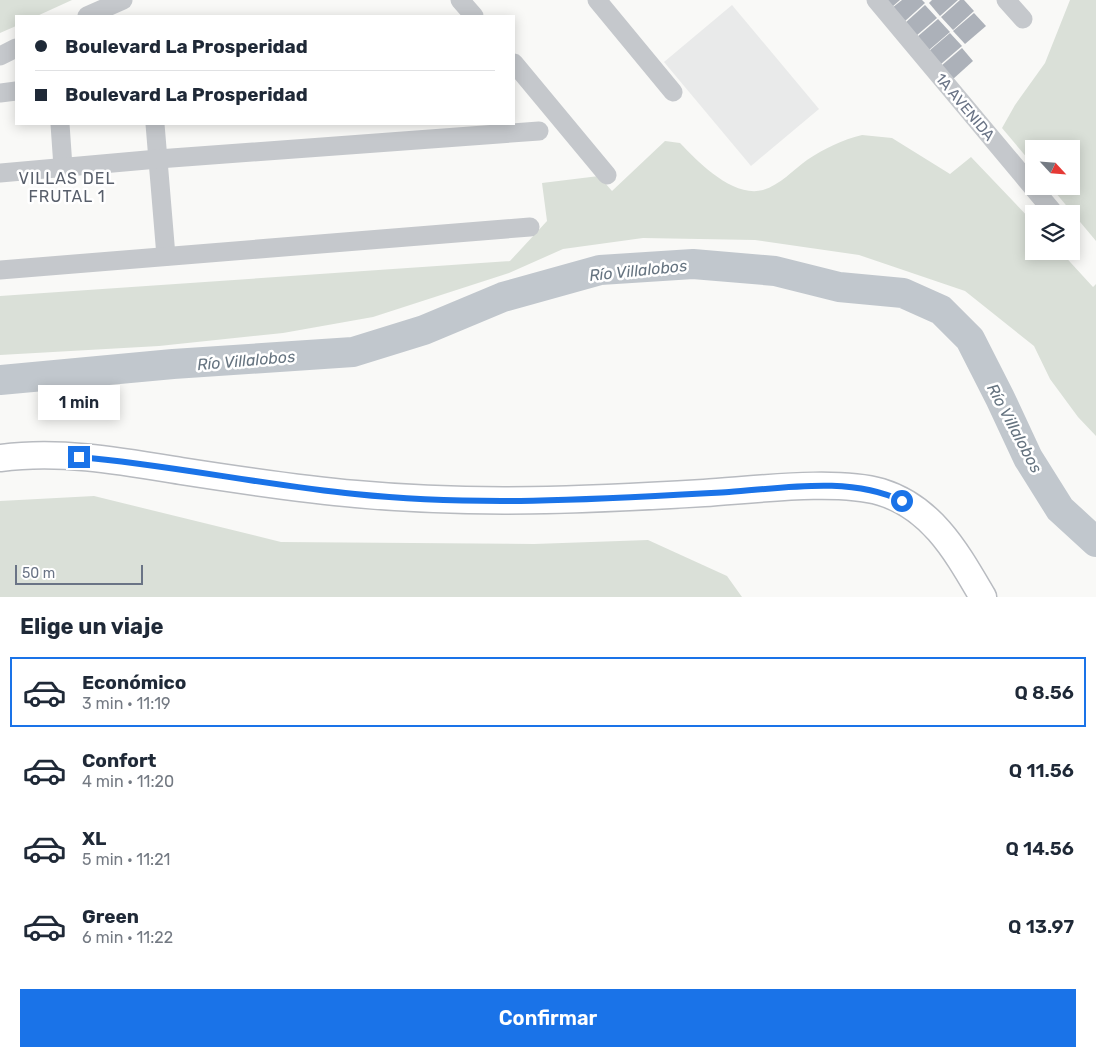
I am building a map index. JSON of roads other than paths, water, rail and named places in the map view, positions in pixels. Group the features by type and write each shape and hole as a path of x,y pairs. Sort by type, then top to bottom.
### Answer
{"main road":[{"path":"0,458 36,454 82,457 319,490 452,500 550,502 786,488 863,489 890,495 924,514 947,540 983,597"}],"street":[{"path":"89,15 123,0"},
{"path":"460,0 473,15"},
{"path":"597,0 673,92"},
{"name":"1A AVENIDA","path":"876,0 1047,205"},
{"path":"1006,0 1022,18"},
{"path":"0,56 15,48"},
{"path":"515,64 607,175"},
{"path":"0,93 15,91"},
{"path":"60,125 63,167"},
{"path":"156,125 166,256"},
{"path":"0,173 158,159 539,131"},
{"path":"0,270 530,227"}],"waterway":[{"name":"Río Villalobos","path":"0,380 173,364 353,352 424,330 503,297 600,270 693,264 775,271 839,287 903,293 941,310 970,339 1028,458 1060,509 1096,542"}],"district":[{"name":"VILLAS DEL FRUTAL 1","path":"67,187"}]}
